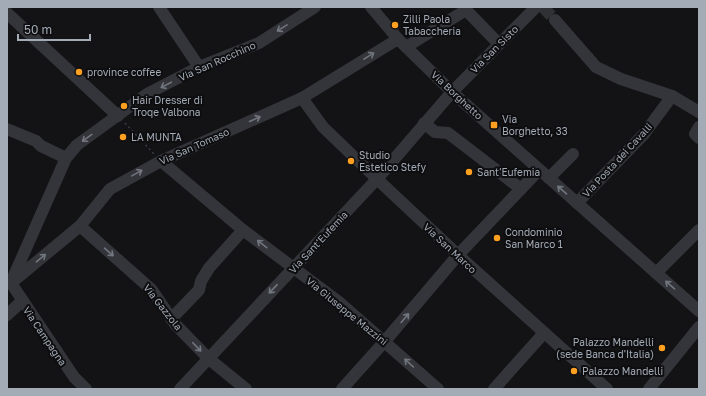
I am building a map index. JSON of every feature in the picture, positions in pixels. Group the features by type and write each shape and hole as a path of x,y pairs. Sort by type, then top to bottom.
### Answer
{"street":[{"path":"158,7 198,67"},
{"name":"Via San Rocchino","path":"9,282 66,158 77,145 147,94 198,67 259,43 315,7"},
{"name":"Via Borghetto","path":"371,7 402,43 452,92 699,311"},
{"name":"Via San Sisto","path":"452,92 536,7"},
{"name":"Via San Tomaso","path":"9,282 80,226 110,189 161,161 302,98 466,10 499,44"},
{"path":"7,13 118,116"},
{"path":"555,20 596,67 621,79 672,96 699,112"},
{"name":"Via Sant'Eufemia","path":"180,389 377,179 452,92"},
{"name":"Via Posta dei Cavalli","path":"577,203 644,134 672,96"},
{"name":"Via San Marco","path":"302,98 323,127 377,179 458,255 607,389"},
{"path":"424,123 435,132 448,133 520,189"},
{"path":"699,127 695,134 699,138"},
{"path":"7,129 36,141 41,146 66,158"},
{"path":"549,178 572,154"},
{"name":"Via Giuseppe Mazzini","path":"161,161 243,230 338,302 385,341 438,389"},
{"path":"342,389 458,255 539,170"},
{"name":"Via Gazzola","path":"80,226 152,290 171,319 209,359 246,389"},
{"path":"171,319 199,290 209,268 243,230"},
{"path":"656,273 699,230"},
{"name":"Via Campagna","path":"9,282 74,377 86,389"},
{"path":"7,315 22,301"},
{"path":"649,389 699,327"},
{"path":"494,389 544,333"}],"path":[{"path":"118,116 161,161"}],"tunnel":[{"path":"543,7 555,20"}],"place":[{"name":"Zilli Paola Tabaccheria","path":"395,25"},
{"name":"province coffee","path":"79,72"},
{"name":"Hair Dresser di Troqe Valbona","path":"124,106"},
{"name":"Via Borghetto, 33","path":"494,125"},
{"name":"LA MUNTA","path":"123,137"},
{"name":"Studio Estetico Stefy","path":"351,161"},
{"name":"Sant'Eufemia","path":"469,172"},
{"name":"Condominio San Marco 1","path":"497,238"},
{"name":"Palazzo Mandelli (sede Banca d'Italia)","path":"662,348"},
{"name":"Palazzo Mandelli","path":"574,371"}]}
